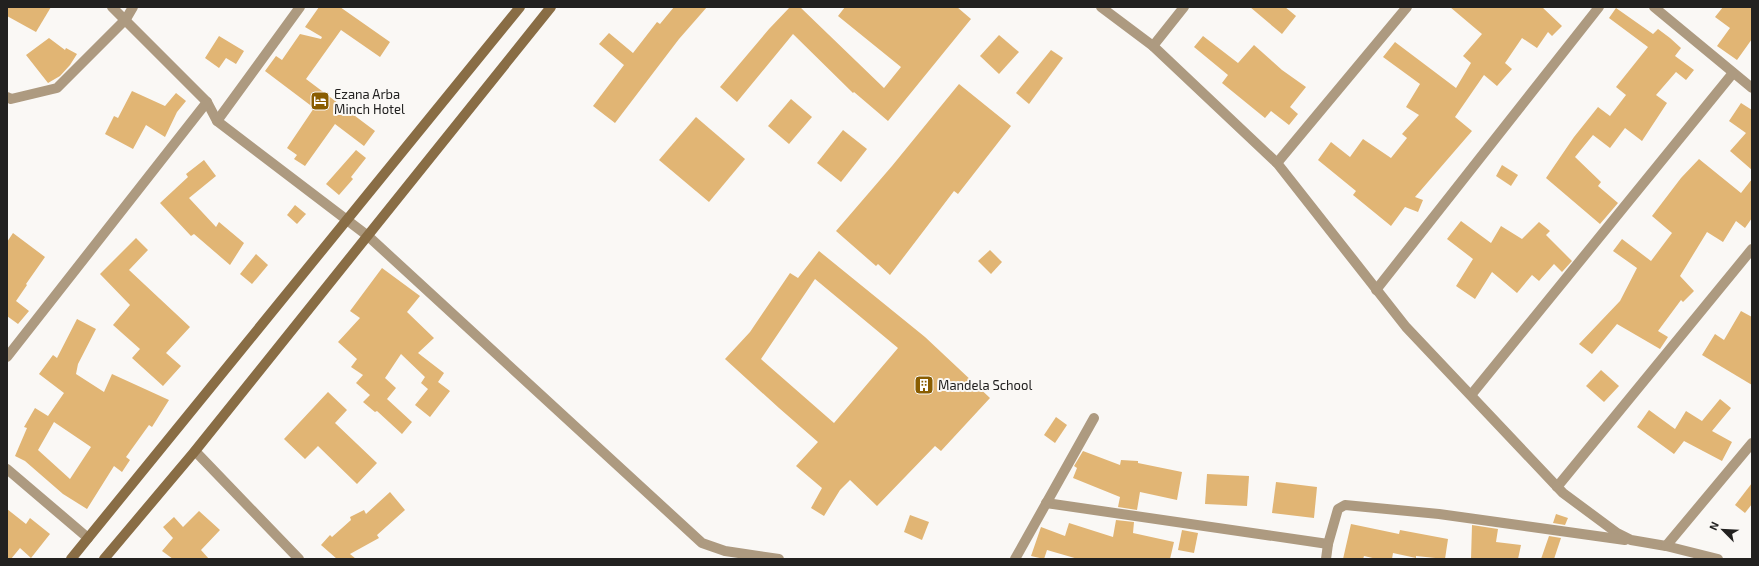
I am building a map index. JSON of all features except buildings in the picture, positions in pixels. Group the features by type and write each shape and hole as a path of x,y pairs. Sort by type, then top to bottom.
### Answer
{"street":[{"path":"112,7 126,19 207,102 217,121 368,236 702,543 725,551 779,559"},
{"path":"7,97 11,99 57,88 126,19 133,7"},
{"path":"217,121 300,7"},
{"path":"70,559 348,220 520,7"},
{"path":"106,558 196,451 551,7"},
{"path":"1101,7 1153,46 1278,163 1406,327 1557,486 1616,532 1631,540"},
{"path":"1153,46 1184,7"},
{"path":"1278,163 1407,7"},
{"path":"1376,290 1599,7"},
{"path":"1654,7 1733,73 1751,85"},
{"path":"1470,395 1733,73"},
{"path":"7,357 207,102"},
{"path":"1557,486 1752,249"},
{"path":"1015,559 1094,418"},
{"path":"1666,546 1752,443"},
{"path":"196,451 300,559"},
{"path":"7,469 88,538"},
{"path":"1046,503 1328,544"},
{"path":"1326,559 1328,544 1338,509 1345,505 1439,514 1631,540 1666,546 1718,559"},
{"path":"725,551 734,559"}],"place":[{"name":"Ezana Arba Minch Hotel","path":"320,101"},
{"name":"Mandela School","path":"924,385"}]}
